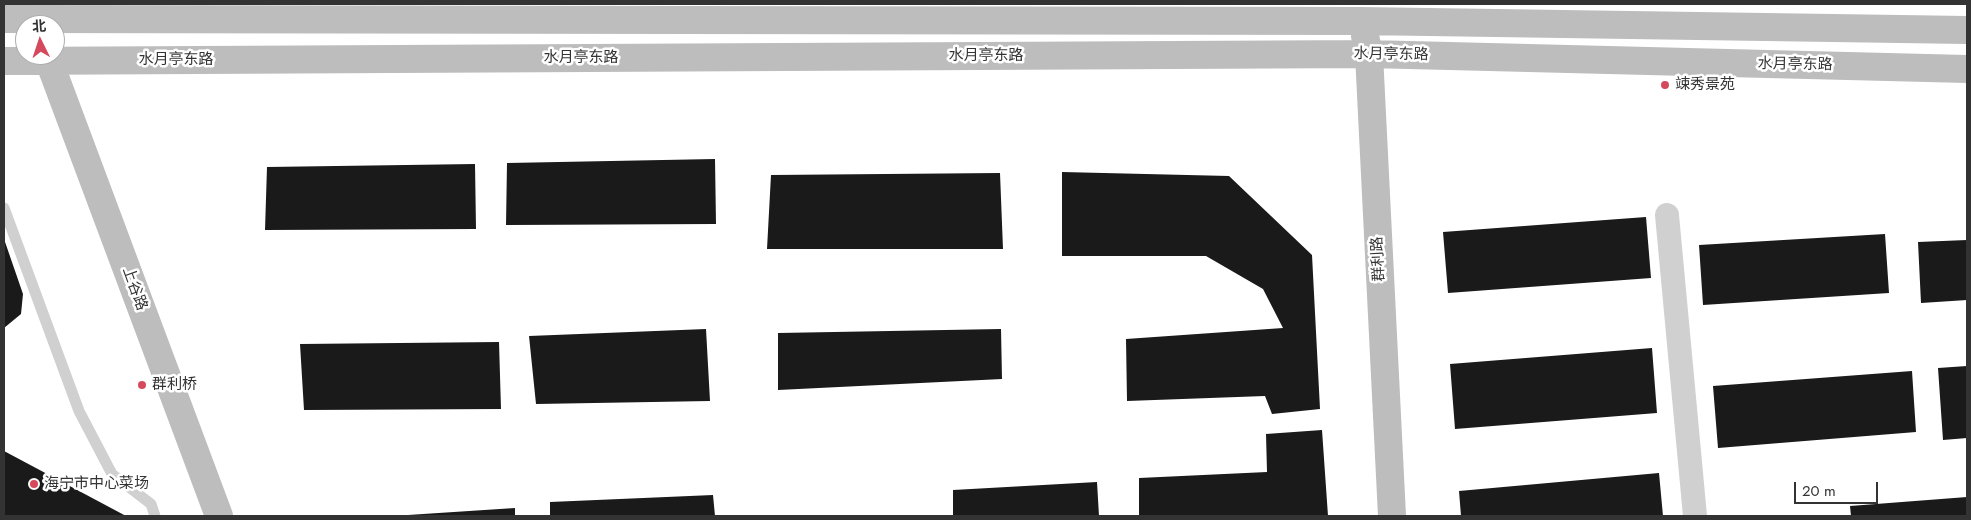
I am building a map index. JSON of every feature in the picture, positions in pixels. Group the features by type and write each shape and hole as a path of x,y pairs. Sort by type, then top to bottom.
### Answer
{"main road":[{"path":"65,16 1359,12 1967,30"},
{"name":"群利路","path":"1359,12 1369,54 1392,516"},
{"name":"水月亭东路","path":"65,58 1369,54 1967,69"},
{"name":"上谷路","path":"52,65 220,516"}],"street":[{"path":"1667,215 1695,516"}],"lane":[{"path":"4,208 79,412 112,474 151,504 155,516"}],"building":[{"path":"715,159 716,224 506,225 507,163"},
{"path":"475,164 476,229 265,230 267,167"},
{"path":"1062,172 1229,176 1312,255 1320,409 1272,414 1265,396 1127,401 1126,339 1283,328 1263,289 1206,256 1062,256"},
{"path":"1000,173 1003,249 767,249 771,175"},
{"path":"1646,217 1651,278 1448,293 1443,232"},
{"path":"1885,234 1889,293 1703,305 1699,245"},
{"path":"4,239 23,294 21,314 4,328"},
{"path":"1967,240 1967,300 1921,303 1918,242"},
{"path":"706,329 710,401 536,404 529,336"},
{"path":"1001,329 1002,379 778,390 778,333"},
{"path":"499,342 501,409 304,410 300,344"},
{"path":"1652,348 1657,413 1455,429 1450,364"},
{"path":"1967,366 1967,438 1943,440 1938,368"},
{"path":"1912,371 1916,432 1718,448 1713,386"},
{"path":"1322,430 1328,516 1139,516 1139,478 1267,472 1266,434"},
{"name":"海宁市中心菜场","path":"4,451 126,516 4,516"},
{"path":"1659,473 1663,516 1461,516 1459,491"},
{"path":"1097,482 1099,516 953,516 953,490"},
{"path":"713,495 715,516 550,516 550,502"},
{"path":"1967,497 1967,516 1851,516 1850,506"},
{"path":"515,508 515,516 408,516 408,515"}],"place":[{"name":"竦秀景苑","path":"1665,85"},
{"name":"群利桥","path":"142,385"},
{"name":"海宁市中心菜场","path":"34,484"}]}
